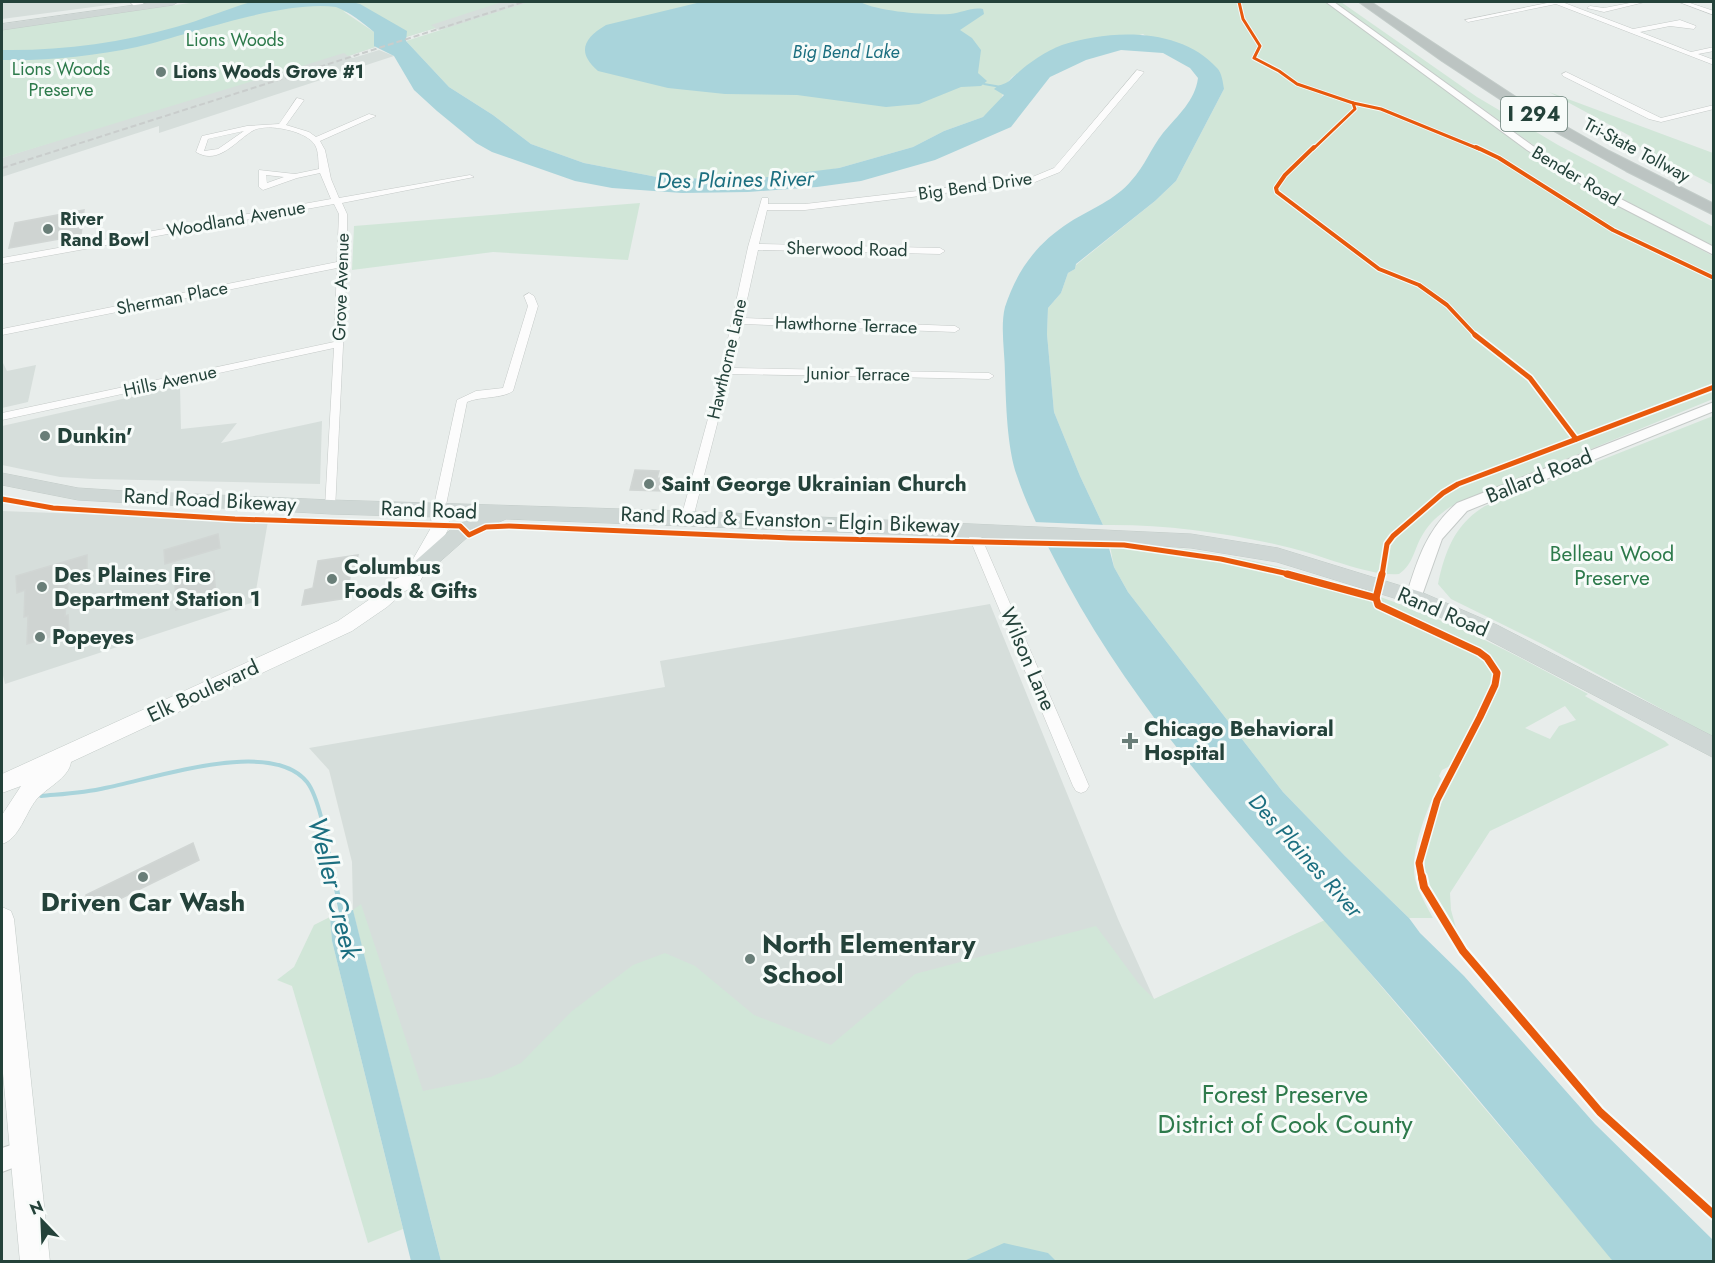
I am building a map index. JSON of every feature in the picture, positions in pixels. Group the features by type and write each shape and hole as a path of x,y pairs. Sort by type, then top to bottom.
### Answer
{"highway":[{"name":"Tri-State Tollway","path":"1364,2 1525,109 1616,160 1713,210"},
{"name":"I 294","path":"1386,2 1502,79"}],"main road":[{"path":"2,24 139,3 173,2"},
{"name":"Rand Road","path":"2,479 78,494 331,507 687,518 1191,541 1278,555 1414,597 1490,631 1713,748"},
{"name":"Elk Boulevard","path":"2,784 345,626 380,602 398,585 411,580 441,526 439,510"},
{"name":"Elk Boulevard","path":"398,585 398,575 439,510"},
{"path":"419,569 463,530 509,512"},
{"path":"2,834 29,792 65,761 94,741"},
{"path":"2,919 12,1156 35,1262"}],"street":[{"name":"Bender Road","path":"1330,2 1530,148 1609,197 1713,252"},
{"path":"1468,20 1558,2 1713,63"},
{"path":"1574,2 1604,10 1642,2"},
{"path":"1682,2 1713,13"},
{"path":"1635,31 1670,24"},
{"path":"1691,54 1713,49"},
{"name":"Big Bend Drive","path":"764,203 805,207 1032,180 1057,170 1140,72"},
{"path":"1566,74 1662,120 1713,107"},
{"path":"282,126 300,100"},
{"path":"252,128 218,152 206,154 200,152 205,138 252,128 282,126 304,133 316,140 372,116"},
{"name":"Grove Avenue","path":"316,140 335,201 343,214 331,507"},
{"path":"295,176 324,170"},
{"name":"Woodland Avenue","path":"2,261 470,177"},
{"name":"Hawthorne Lane","path":"687,518 726,371 764,203"},
{"name":"Sherwood Road","path":"753,247 940,251"},
{"name":"Sherman Place","path":"2,332 342,264"},
{"name":"Elk Boulevard","path":"439,510 462,400 476,394 508,391 532,306 529,296"},
{"name":"Hawthorne Terrace","path":"737,321 955,329"},
{"name":"Hills Avenue","path":"2,417 339,344"},
{"name":"Junior Terrace","path":"726,371 989,376"},
{"name":"Ballard Road","path":"1414,597 1433,538 1447,519 1462,507 1713,405"},
{"name":"Wilson Lane","path":"973,532 1022,641 1081,786"}],"shaded area":[{"path":"2,2 131,2 2,19"},
{"path":"407,2 556,2 509,18 439,30 435,28 406,37 406,31 367,7"},
{"path":"376,38 375,47 349,56 353,58 379,50 394,56 159,133 159,126 2,177 2,158"},
{"path":"2,361 7,371 36,365 28,402 2,408"},
{"path":"180,386 181,429 237,423 221,443 322,421 320,484 60,477 2,465 2,426"},
{"path":"2,511 268,521 254,602 5,684 2,671"},
{"name":"North Elementary School","path":"990,604 1118,919 1154,999 430,1218 353,910 352,862 329,770 309,748 665,687 660,661"}],"green space":[{"name":"Lions Woods Preserve","path":"197,2 502,2 431,25 436,28 406,37 406,31 343,11 374,32 375,47 348,56 344,53 2,158 2,29"},
{"path":"529,2 1326,2 1528,150 1626,210 1713,256 1713,399 1450,507 1429,526 1420,539 1408,566 1399,574 1375,572 1291,548 1221,534 1150,526 1103,525 1054,412 1047,334 1048,308 1061,293 1068,273 1075,269 1076,265 1155,201 1176,181 1224,89 1143,34 1024,69 1012,77 1007,83 1000,102 983,117 944,131 913,147 839,168 811,173 744,180 657,177 584,163 531,144 493,115 449,87 406,41"},
{"path":"1334,2 1341,2 1477,97 1558,145 1713,227 1713,249 1635,208 1550,157"},
{"path":"1549,92 1713,153 1713,185 1624,139 1632,137"},
{"path":"640,203 628,260 493,252 352,270 354,226"},
{"name":"Belleau Wood Preserve","path":"1713,416 1713,737 1544,645 1451,599 1438,584 1444,560 1453,539 1466,521 1485,506"},
{"path":"1122,543 1162,546 1243,559 1323,579 1400,604 1476,636 1532,664 1588,694 1585,696 1669,745 1490,831 1450,893 1451,910 1456,928 1465,944 1437,904 1429,890 1425,875 1428,841 1440,806 1462,760 1442,770 1439,776 1441,779 1417,841 1415,879 1433,918 1409,918 1283,792 1128,592 1114,567 1110,546 1124,547","holes":["1565,706 1576,720 1559,726 1550,739 1525,728"]},
{"name":"Forest Preserve District of Cook County","path":"361,904 423,1091 491,1077 521,1063 572,1011 633,965 665,953 695,966 754,1015 831,1045 915,974 1096,926 1139,984 1154,999 1325,920 1614,1261 441,1261 353,910"},
{"path":"330,917 332,941 403,1229 368,1243 292,986 277,980 294,967 314,925"}],"water":[{"name":"Des Plaines River","path":"251,2 352,2 360,4 407,31 406,41 449,87 493,115 531,144 584,163 657,177 744,180 839,168 913,147 944,131 983,117 1004,95 994,89 996,87 1009,81 1027,65 1048,52 1081,40 1123,34 1144,35 1165,38 1202,55 1219,70 1224,89 1176,181 1155,201 1076,264 1075,269 1068,273 1061,293 1048,308 1047,334 1054,412 1103,525 1114,567 1128,592 1283,792 1464,976 1595,1124 1713,1240 1713,1261 1614,1262 1611,1259 1438,1051 1253,839 1172,741 1099,638 1067,583 1027,503 1011,452 1003,340 1005,307 1022,269 1038,248 1058,230 1118,194 1136,175 1159,139 1193,94 1198,78 1190,68 1163,53 1121,50 1086,60 1050,77 1011,127 935,160 861,181 817,187 748,192 682,193 612,188 575,181 492,152 476,143 414,90 394,56 374,46 374,32 336,7 290,8 264,13 137,47 104,53 53,59 2,60 2,50 90,45 155,33"},
{"name":"Big Bend Lake","path":"701,2 860,2 891,10 929,14 950,14 983,9 984,14 960,30 972,38 981,50 978,73 987,81 981,86 961,87 919,104 886,107 797,95 725,94 668,88 598,71 587,58 585,52 588,40 606,25"},
{"path":"353,910 441,1261 411,1261 332,941 330,917 341,911"},
{"path":"1004,1243 1048,1253 1056,1261 964,1261"}],"pier":[{"path":"1034,522 1106,525 1113,547 1044,544"}],"building":[{"name":"River Rand Bowl","path":"84,210 81,235 9,248 15,223"},
{"name":"Saint George Ukrainian Church","path":"635,470 659,471 657,478 667,479 664,491 630,490"},
{"path":"218,534 220,548 165,564 164,550"},
{"name":"Des Plaines Fire Department Station 1","path":"87,555 87,577 68,583 65,616 68,615 69,631 27,644 28,616 24,617 25,590 17,593 16,576"},
{"name":"Columbus Foods & Gifts","path":"358,555 355,569 351,570 347,598 302,605 305,590 313,588 318,561"},
{"path":"214,571 216,598 176,610 175,582"},
{"name":"Driven Car Wash","path":"193,843 199,860 93,912 93,909 87,911 86,895"}],"waterway":[{"path":"984,84 1001,87"},
{"name":"Weller Creek","path":"41,796 97,790 210,765 240,762 267,763 290,769 307,782 312,790 324,828 334,879"},
{"name":"Weller Creek","path":"334,877 342,915"}],"railway":[{"path":"2,168 523,2"}],"cycle path":[{"path":"1239,2 1243,19 1260,46 1254,58 1279,71 1297,84 1353,103 1355,109 1285,175 1276,188 1277,192 1379,269 1419,285 1447,305 1475,335 1530,378 1576,439"},
{"path":"1353,103 1381,109 1463,141 1499,158 1613,230 1714,278"},
{"path":"1714,387 1458,484 1443,493 1393,536 1387,544 1385,563 1376,598 1378,605 1385,609 1479,652 1487,658 1497,673 1495,685 1480,717 1437,800 1419,863 1424,887 1463,951 1600,1112 1714,1215"},
{"name":"Rand Road Bikeway","path":"2,499 53,508 235,519 460,526 469,535 486,527 509,526 790,538 1124,545 1221,559 1376,598"}],"place":[{"name":"Lions Woods Grove #1","path":"161,72"},
{"name":"River Rand Bowl","path":"48,229"},
{"name":"Dunkin'","path":"45,436"},
{"name":"Saint George Ukrainian Church","path":"649,484"},
{"name":"Columbus Foods & Gifts","path":"332,579"},
{"name":"Des Plaines Fire Department Station 1","path":"42,587"},
{"name":"Popeyes","path":"40,637"},
{"name":"Chicago Behavioral Hospital","path":"1130,741"},
{"name":"Driven Car Wash","path":"143,877"},
{"name":"North Elementary School","path":"750,959"}],"park label":[{"name":"Lions Woods","path":"235,40"}]}
